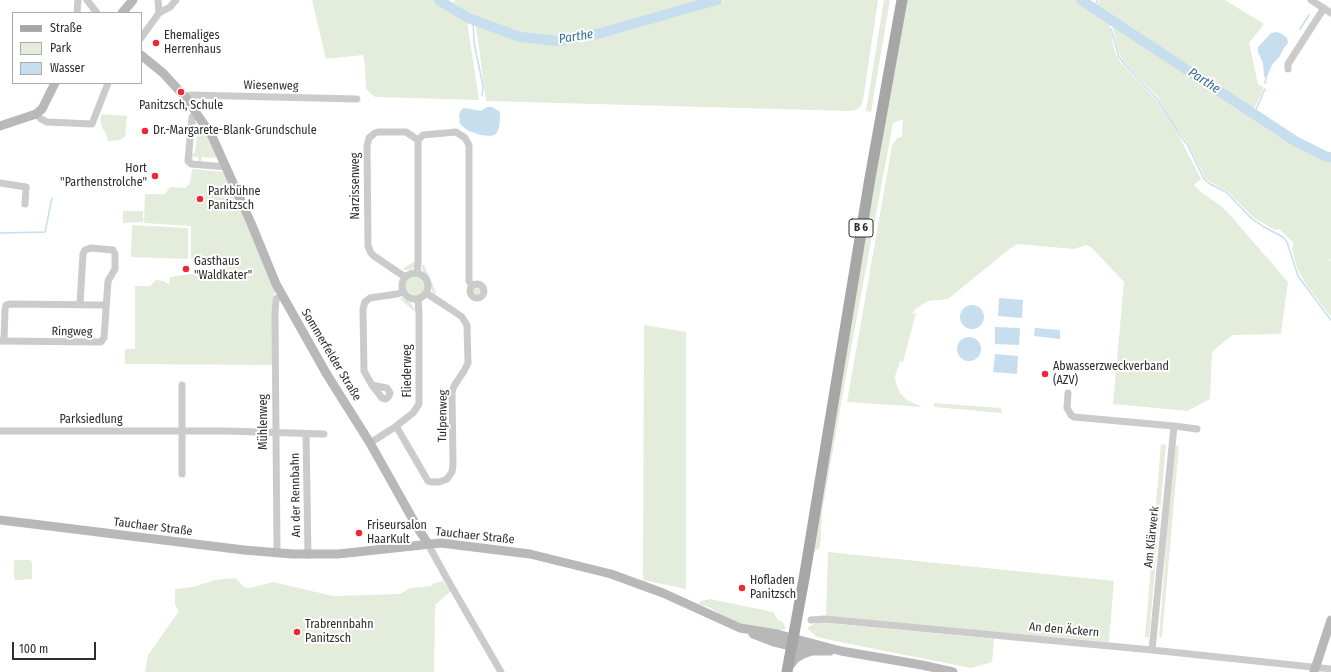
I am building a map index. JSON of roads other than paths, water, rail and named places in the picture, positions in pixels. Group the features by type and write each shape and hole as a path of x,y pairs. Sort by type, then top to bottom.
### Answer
{"main road":[{"name":"B 6","path":"787,671 870,178 902,0"}],"street":[{"path":"77,12 78,0"},
{"path":"88,0 96,12"},
{"path":"123,12 133,0"},
{"path":"158,0 159,12"},
{"path":"142,37 159,12 170,7 176,0"},
{"path":"1311,0 1324,5 1331,13"},
{"path":"1288,69 1288,64 1324,5"},
{"name":"Sommerfelder Straße","path":"142,56 163,73 186,98 212,136 227,167 282,296 326,373 370,442 501,672"},
{"path":"0,126 36,114 42,109 54,84"},
{"path":"36,114 40,119 47,122 92,124 108,84"},
{"name":"Wiesenweg","path":"186,98 190,95 357,99"},
{"path":"197,114 192,117 188,161 191,164 227,167"},
{"name":"Narzissenweg","path":"405,277 374,256 368,246 367,146 369,138 378,132 406,132 413,135 418,140"},
{"path":"417,273 418,140 424,135 456,132 465,138 469,145 469,281 472,286"},
{"path":"0,183 26,188 25,204"},
{"name":"Ringweg","path":"80,304 83,254 85,250 90,248 111,249 115,253 115,269 108,281 104,338 101,342 2,341 6,305 106,305"},
{"path":"417,273 424,276 427,280 428,288 426,293 418,299 410,298 403,292 402,284 405,277 410,274 417,273"},
{"path":"372,385 364,371 363,309 365,302 370,298 403,292"},
{"name":"Tulpenweg","path":"396,426 428,481 439,482 447,479 452,472 453,464 452,392 468,363 467,325 462,317 426,293"},
{"name":"Mühlenweg","path":"277,553 275,314 276,300 282,296"},
{"name":"Fliederweg","path":"370,442 396,426 413,413 419,404 418,299"},
{"path":"182,385 182,474"},
{"path":"1068,394 1067,408 1074,417 1197,429"},
{"name":"Am Klärwerk","path":"1152,650 1174,426"},
{"name":"Parksiedlung","path":"0,431 181,431 324,434"},
{"name":"An der Rennbahn","path":"306,434 308,555"},
{"name":"Tauchaer Straße","path":"0,520 277,553 308,555 338,554 428,544 455,544 530,554 611,574 663,593 755,635 792,642"},
{"name":"An den Äckern","path":"811,620 824,619 1152,650 1314,670 1331,669"},
{"path":"1314,670 1331,620"},
{"path":"792,642 922,665 953,672"},
{"path":"792,642 812,651"},
{"path":"787,671 796,658 803,654 812,651 841,651"}],"water":[{"path":"1277,32 1287,38 1288,43 1272,65 1266,78 1264,76 1263,63 1258,52 1258,47 1271,33"},
{"path":"487,107 492,107 500,112 499,128 496,134 491,136 480,135 467,130 460,124 459,115 461,110 464,108 481,111"},
{"path":"999,298 1023,300 1022,318 998,316"},
{"path":"972,305 981,308 984,317 981,326 972,329 963,326 960,317 963,308"},
{"path":"995,327 1020,328 1019,345 995,344"},
{"path":"1035,328 1060,330 1060,339 1034,336"},
{"path":"969,337 978,340 981,349 978,358 969,361 960,358 957,349 960,340"},
{"path":"995,354 1018,356 1017,374 993,372"}],"waterway":[{"name":"Parthe","path":"439,0 468,18 520,37 558,41 601,33 717,0"},
{"name":"Parthe","path":"1081,0 1295,141 1327,157 1331,157"},
{"path":"1093,8 1098,0"},
{"path":"1300,29 1309,15"},
{"path":"473,20 474,42 483,86 482,96"},
{"path":"1111,29 1119,57 1158,100 1180,136 1187,144 1204,179 1210,184 1226,192 1251,218 1283,237 1287,242 1298,276 1331,320"},
{"path":"1265,83 1266,78"},
{"path":"1254,114 1265,89"},
{"path":"0,233 45,232 52,198"}],"place":[{"name":"Ehemaliges Herrenhaus","path":"156,43"},
{"name":"Panitzsch, Schule","path":"181,92"},
{"name":"Dr.-Margarete-Blank-Grundschule","path":"145,131"},
{"name":"Hort \"Parthenstrolche\"","path":"155,176"},
{"name":"Parkbühne Panitzsch","path":"200,199"},
{"name":"Gasthaus \"Waldkater\"","path":"186,269"},
{"name":"Abwasserzweckverband (AZV)","path":"1045,374"},
{"name":"Friseursalon HaarKult","path":"359,533"},
{"name":"Hofladen Panitzsch","path":"742,588"},
{"name":"Trabrennbahn Panitzsch","path":"297,632"}]}
